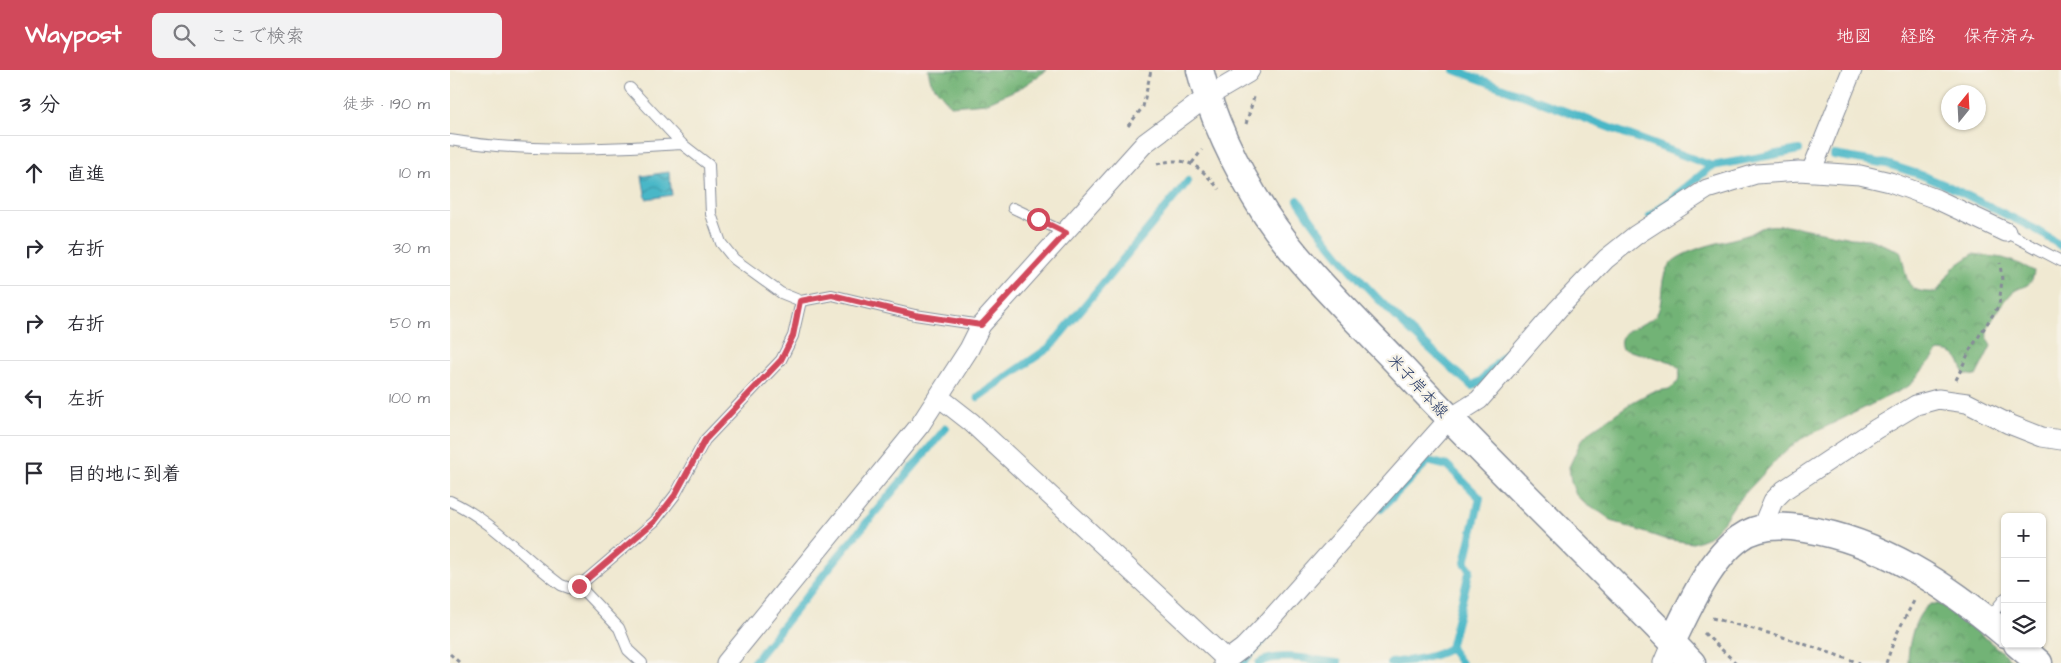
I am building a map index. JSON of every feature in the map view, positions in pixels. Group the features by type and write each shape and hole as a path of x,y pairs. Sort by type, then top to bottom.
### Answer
{"main road":[{"name":"米子岸本線","path":"1200,70 1207,98 1229,151 1267,216 1303,262 1667,653 1692,663"},
{"path":"1667,653 1694,618 1725,551 1740,537 1762,527 1788,526 1819,531 1880,551 1926,576 1996,627"},
{"path":"2022,648 2039,663"}],"street":[{"path":"726,663 920,425 969,349 981,325 1066,233 1145,143 1207,98 1250,70"},
{"path":"1811,172 1852,70"},
{"path":"939,397 971,422 1226,662 1270,620 1449,419 1479,400 1606,259 1636,235 1707,189 1756,174 1811,172 1860,175 1890,182 1936,199 2006,232"},
{"path":"1762,527 1773,501 1784,490 1876,428 1916,405 1938,399 1967,402 2009,424 2042,437 2061,440"}],"lane":[{"path":"630,88 682,144 709,165 711,214 721,243 734,259 781,293 800,301 832,295 915,315 981,325"},
{"path":"450,140 484,146 542,149 623,148 682,144"},
{"path":"1012,208 1066,233"},
{"path":"2006,232 2061,261"},
{"path":"642,663 628,650 619,628 579,586 655,521 675,495 705,440 781,360 793,336 800,301"},
{"path":"450,501 462,506 561,585 583,590"},
{"path":"1996,627 2003,603"}],"path":[{"path":"1123,132 1143,107 1151,70"},
{"path":"1246,128 1248,112 1258,89"},
{"path":"1192,163 1203,148"},
{"path":"1944,400 1970,350 1999,305 2002,287 2000,263"},
{"path":"1886,663 1896,635 1926,576"},
{"path":"1694,618 1736,663"},
{"path":"1694,618 1713,619 1783,637 1860,663"},
{"path":"450,654 460,663"}],"green space":[{"path":"928,70 1047,70 1022,87 986,103 951,106 931,82"},
{"path":"1787,225 1851,238 1869,239 1900,251 1908,282 1917,290 1925,292 1937,292 1954,267 1973,254 2003,258 2020,264 2034,271 2033,277 2028,284 2011,294 1991,323 1987,335 1991,346 1976,376 1964,374 1959,360 1954,354 1939,351 1909,386 1801,439 1780,456 1735,504 1723,522 1709,537 1693,543 1664,539 1614,522 1586,505 1576,495 1571,482 1569,467 1581,441 1588,433 1631,403 1651,392 1669,389 1678,382 1680,369 1672,362 1622,349 1621,342 1626,332 1652,319 1656,315 1660,306 1663,280 1667,268 1681,256 1703,247 1747,235 1765,227"},
{"path":"1931,604 1939,604 1952,610 2015,663 1908,663 1909,647 1916,622 1925,608"}],"water":[{"path":"669,172 672,195 646,199 642,176"}],"waterway":[{"path":"1455,70 1712,166"},
{"path":"1650,216 1712,166 1799,150"},
{"path":"1834,155 1887,164 1921,175 1950,187 2035,229 2061,246"},
{"path":"978,397 1050,347 1188,181"},
{"path":"1298,200 1356,276 1424,344 1472,386 1482,380 1537,320"},
{"path":"753,663 841,553 946,428"},
{"path":"1381,509 1428,461 1448,466 1480,498 1465,563 1470,569 1450,648 1429,657 1391,663"},
{"path":"1240,663 1267,636"},
{"path":"1450,648 1461,663"},
{"path":"1259,663 1266,659 1286,657 1338,663"}],"route":[{"path":"579,586 655,521 675,495 705,440 781,360 793,336 800,301 832,295 915,315 981,325 1066,233 1038,219"}]}
